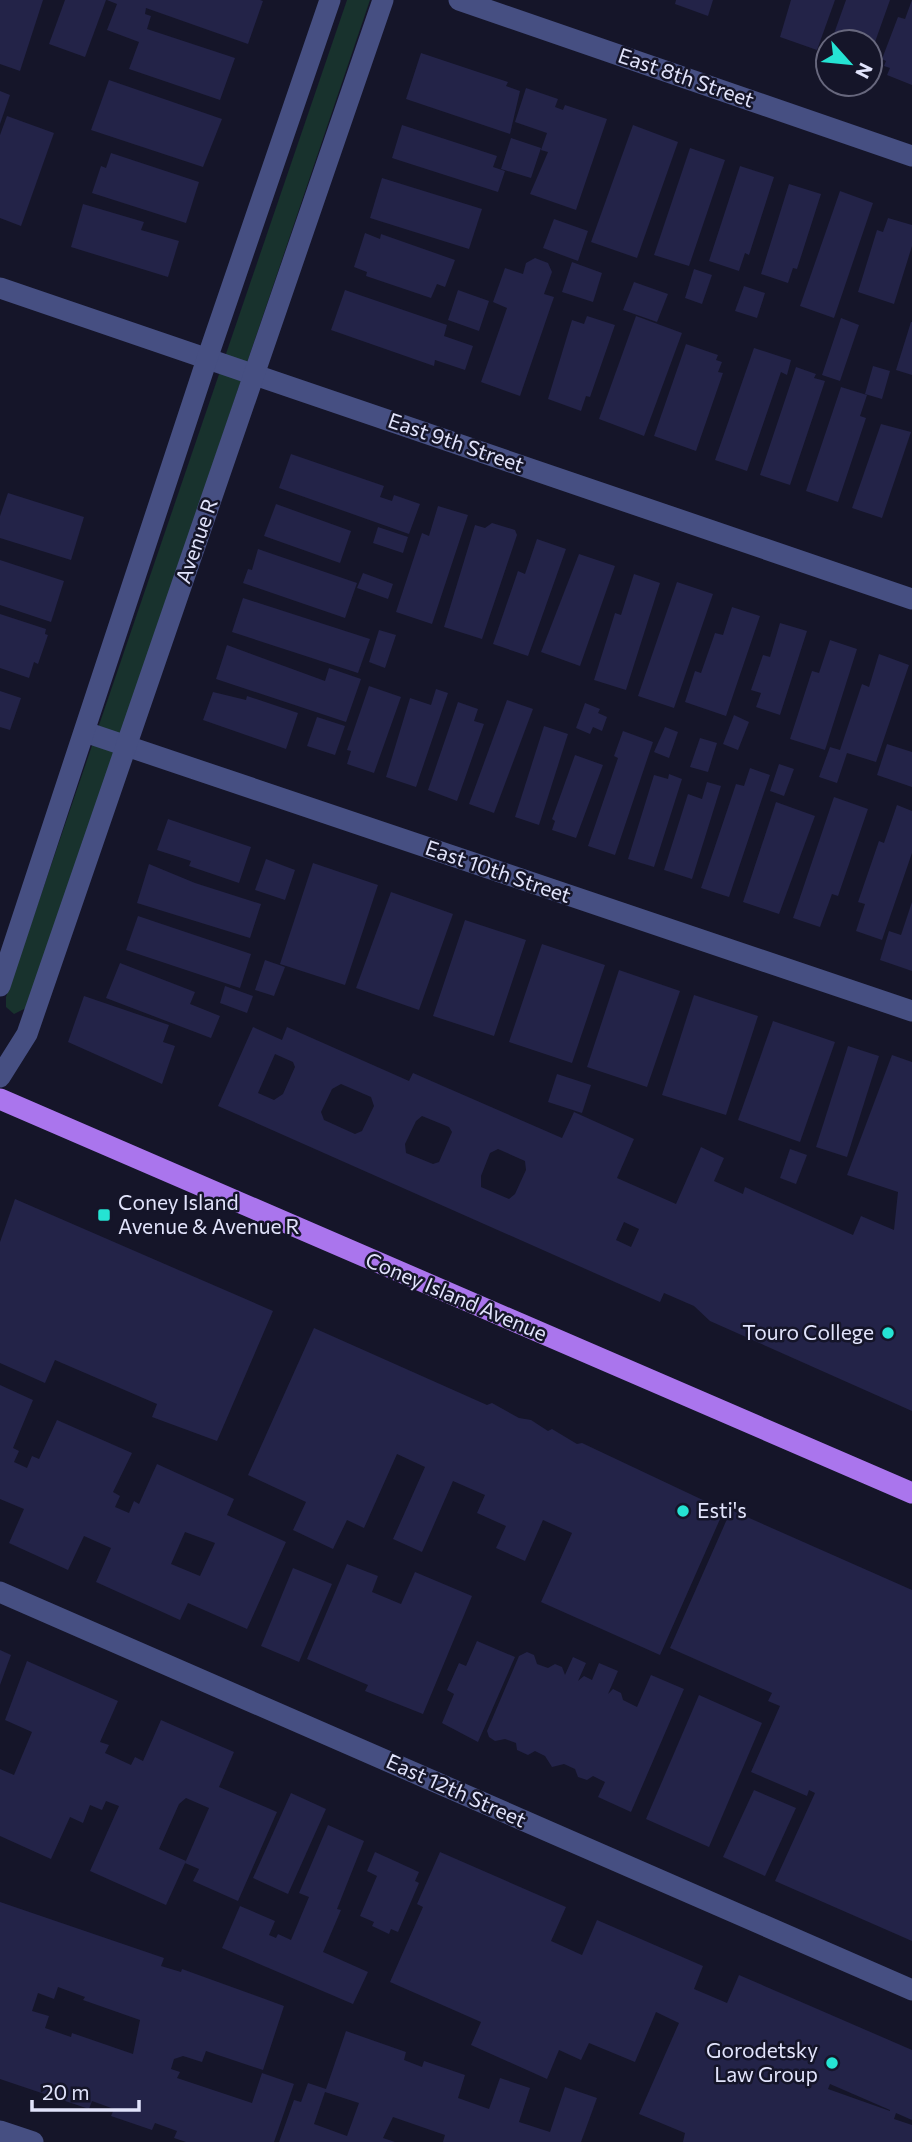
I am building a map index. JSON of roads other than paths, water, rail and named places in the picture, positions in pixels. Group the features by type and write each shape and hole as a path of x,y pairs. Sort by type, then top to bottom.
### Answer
{"main road":[{"name":"Coney Island Avenue","path":"0,1099 912,1493"}],"street":[{"path":"0,986 207,359 330,0"},
{"name":"Avenue R","path":"0,1077 27,1034 383,0"},
{"name":"East 8th Street","path":"459,0 912,156"},
{"name":"East 9th Street","path":"0,288 912,599"},
{"name":"East 10th Street","path":"85,732 912,1011"},
{"name":"East 12th Street","path":"0,1592 912,1990"},
{"path":"0,2131 33,2142"}],"place":[{"name":"Coney Island Avenue & Avenue R","path":"104,1215"},
{"name":"Touro College","path":"888,1333"},
{"name":"Esti's","path":"683,1511"},
{"name":"Gorodetsky Law Group","path":"832,2063"}]}
